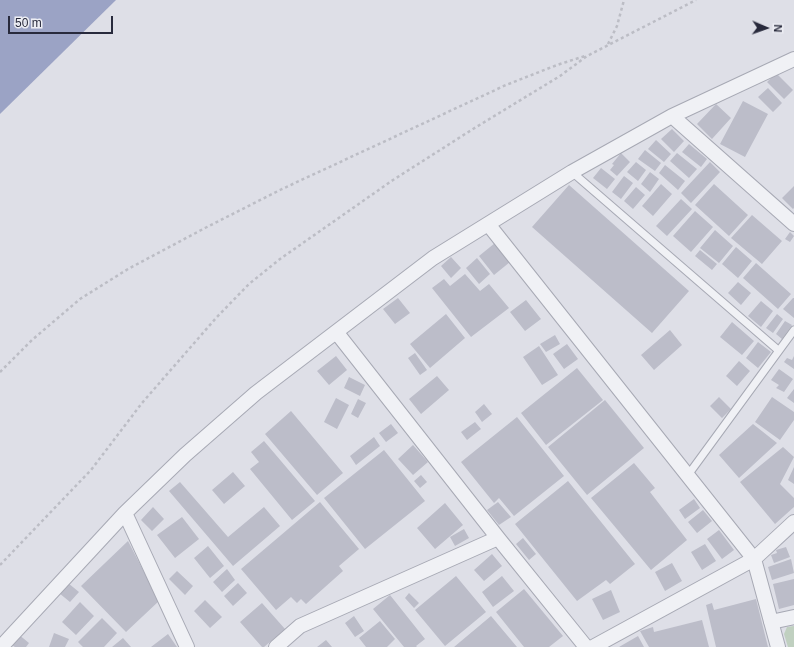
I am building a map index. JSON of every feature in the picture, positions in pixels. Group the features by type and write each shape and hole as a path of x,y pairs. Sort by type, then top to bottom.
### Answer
{"street":[{"path":"1,647 125,513 185,455 256,393 337,333 433,258 572,172 672,116 794,59"},
{"path":"672,116 794,224"},
{"path":"488,224 754,559 778,647"},
{"path":"337,333 498,538 586,647"},
{"path":"125,513 187,647"},
{"path":"593,647 754,559 794,522"},
{"path":"276,647 300,626 498,538"},
{"path":"771,622 794,617"}],"lane":[{"path":"572,172 778,350"},
{"path":"688,476 794,330"}],"path":[{"path":"608,44 617,26 624,0"},
{"path":"0,565 91,470 142,403 216,318 249,284 280,259 393,180 560,76 586,56 696,0"},
{"path":"0,372 53,321 80,299 135,265 282,189 506,85 557,65 586,56"}],"green space":[{"path":"794,626 794,647 788,647 784,634 787,627"}],"water":[{"path":"0,0 116,0 0,114"}],"building":[{"path":"776,73 793,90 784,99 767,82"},
{"path":"768,88 782,103 773,112 758,97"},
{"path":"743,101 768,114 745,157 720,144"},
{"path":"716,104 731,118 712,139 697,124"},
{"path":"672,129 684,141 674,152 661,139"},
{"path":"656,140 671,154 664,162 648,149"},
{"path":"689,144 707,159 701,167 682,152"},
{"path":"645,150 661,163 655,171 638,159"},
{"path":"621,153 630,162 617,176 610,170 614,165 612,164"},
{"path":"677,153 697,169 689,178 670,161"},
{"path":"636,162 646,170 638,181 627,172"},
{"path":"710,162 720,172 691,203 681,193"},
{"path":"665,165 685,181 678,190 659,173"},
{"path":"601,168 615,179 607,189 593,178"},
{"path":"650,172 659,179 650,192 641,184"},
{"path":"624,176 633,183 621,199 612,192"},
{"path":"661,184 672,194 653,216 642,206"},
{"path":"714,184 748,215 729,236 695,205"},
{"path":"569,185 689,291 652,333 532,227"},
{"path":"794,186 794,208 793,209 782,198"},
{"path":"636,187 645,195 633,209 624,201"},
{"path":"681,199 692,209 667,236 656,226"},
{"path":"695,211 713,227 691,252 673,236"},
{"path":"752,215 782,241 762,264 731,238"},
{"path":"715,230 733,246 719,263 700,248"},
{"path":"790,232 794,236 790,242 785,239"},
{"path":"495,243 510,262 494,275 479,256"},
{"path":"736,247 752,261 738,278 722,264"},
{"path":"700,250 717,264 712,270 695,256"},
{"path":"451,257 461,268 451,278 441,266"},
{"path":"477,258 490,274 479,284 466,268"},
{"path":"756,263 791,294 778,309 743,278"},
{"path":"465,274 480,291 489,284 509,308 471,337 432,288 444,279 450,286"},
{"path":"738,282 751,293 741,305 728,293"},
{"path":"398,298 410,313 395,324 383,309"},
{"path":"794,298 794,318 783,309"},
{"path":"526,300 541,319 525,331 510,312"},
{"path":"761,301 773,311 761,327 748,316"},
{"path":"446,314 465,338 430,368 410,344"},
{"path":"777,314 783,319 773,333 766,328"},
{"path":"785,321 792,325 782,339 776,334"},
{"path":"732,322 754,341 742,355 720,337"},
{"path":"670,330 682,345 654,370 641,355"},
{"path":"555,335 560,344 546,352 540,344"},
{"path":"758,342 771,352 758,368 746,358"},
{"path":"567,344 578,359 564,369 553,354"},
{"path":"539,346 558,375 542,385 523,357"},
{"path":"415,353 427,370 420,375 408,358"},
{"path":"336,356 347,370 329,385 317,371"},
{"path":"794,356 794,369 784,362 787,358 792,360"},
{"path":"739,361 750,371 737,386 726,376"},
{"path":"577,368 603,400 546,445 521,413"},
{"path":"779,369 793,379 784,392 776,388 779,385 771,380"},
{"path":"437,376 449,390 421,414 409,399"},
{"path":"349,377 365,385 360,396 344,388"},
{"path":"794,389 794,403 787,398"},
{"path":"719,397 731,409 722,418 710,406"},
{"path":"772,397 794,412 794,420 780,440 755,422"},
{"path":"336,398 349,405 337,429 324,422"},
{"path":"358,399 366,403 358,418 351,414"},
{"path":"605,400 644,448 587,495 548,447"},
{"path":"484,404 492,414 482,422 475,412"},
{"path":"291,411 343,473 317,495 265,434"},
{"path":"517,417 564,476 514,516 499,498 494,503 461,462"},
{"path":"475,422 481,429 467,440 461,432"},
{"path":"391,424 398,433 386,442 379,433"},
{"path":"753,424 777,443 739,478 719,455"},
{"path":"374,437 380,446 356,465 350,456"},
{"path":"264,441 315,501 292,520 250,469 259,462 251,452"},
{"path":"413,445 428,462 413,475 398,459"},
{"path":"783,447 794,457 780,484 794,498 794,507 775,524 740,482"},
{"path":"384,450 425,501 365,549 324,498"},
{"path":"634,463 655,488 650,492 687,540 651,570 591,498"},
{"path":"794,467 794,484 788,480"},
{"path":"233,472 245,486 224,504 212,490"},
{"path":"421,475 427,482 420,488 414,481"},
{"path":"568,481 635,564 610,584 606,580 577,601 515,524"},
{"path":"180,482 228,537 264,507 280,526 233,566 169,491"},
{"path":"694,499 700,508 685,519 679,510"},
{"path":"320,502 359,549 339,566 343,571 306,604 301,599 297,603 291,597 276,610 241,569"},
{"path":"498,502 511,517 499,525 487,510"},
{"path":"445,503 463,525 435,549 417,528"},
{"path":"153,507 164,519 152,531 141,520"},
{"path":"703,510 712,521 697,533 688,522"},
{"path":"182,517 199,539 175,558 157,535"},
{"path":"464,529 469,538 455,546 450,537"},
{"path":"719,530 734,550 722,559 707,539"},
{"path":"523,538 536,554 529,560 516,544"},
{"path":"128,541 159,601 126,632 81,586"},
{"path":"705,544 716,561 702,570 691,552"},
{"path":"208,546 224,566 210,578 194,558"},
{"path":"786,547 790,557 774,563 771,555 777,553 776,550"},
{"path":"492,554 502,566 484,581 474,570"},
{"path":"791,559 794,573 772,580 768,567"},
{"path":"672,563 682,581 665,591 655,572"},
{"path":"227,569 235,580 222,592 213,582"},
{"path":"177,571 193,586 185,595 169,579"},
{"path":"456,576 486,612 445,646 415,610"},
{"path":"502,576 514,591 493,607 482,592"},
{"path":"794,579 794,605 779,609 773,584"},
{"path":"68,583 79,592 70,602 59,593"},
{"path":"238,583 247,593 233,606 224,596"},
{"path":"524,589 563,636 549,647 524,647 496,612"},
{"path":"611,590 620,612 603,620 592,599"},
{"path":"409,593 419,603 414,608 405,598"},
{"path":"390,595 425,639 416,646 417,647 404,647 373,609"},
{"path":"756,599 768,647 716,647 706,605 712,603 714,610"},
{"path":"205,600 222,617 210,628 194,611"},
{"path":"80,602 94,616 76,635 62,622"},
{"path":"262,603 285,629 264,647 262,647 240,622"},
{"path":"354,616 364,631 355,637 345,623"},
{"path":"491,616 517,647 454,647"},
{"path":"102,618 117,633 104,647 83,647 78,642"},
{"path":"702,620 709,647 649,647 640,631 653,627 654,632"},
{"path":"380,621 395,639 387,647 366,647 359,638"},
{"path":"54,633 69,639 65,647 49,647"},
{"path":"18,634 29,643 26,647 15,647 10,644"},
{"path":"168,634 177,647 151,647"},
{"path":"638,636 644,647 619,647"},
{"path":"123,638 131,647 112,647"},
{"path":"326,640 332,647 317,647"}]}
